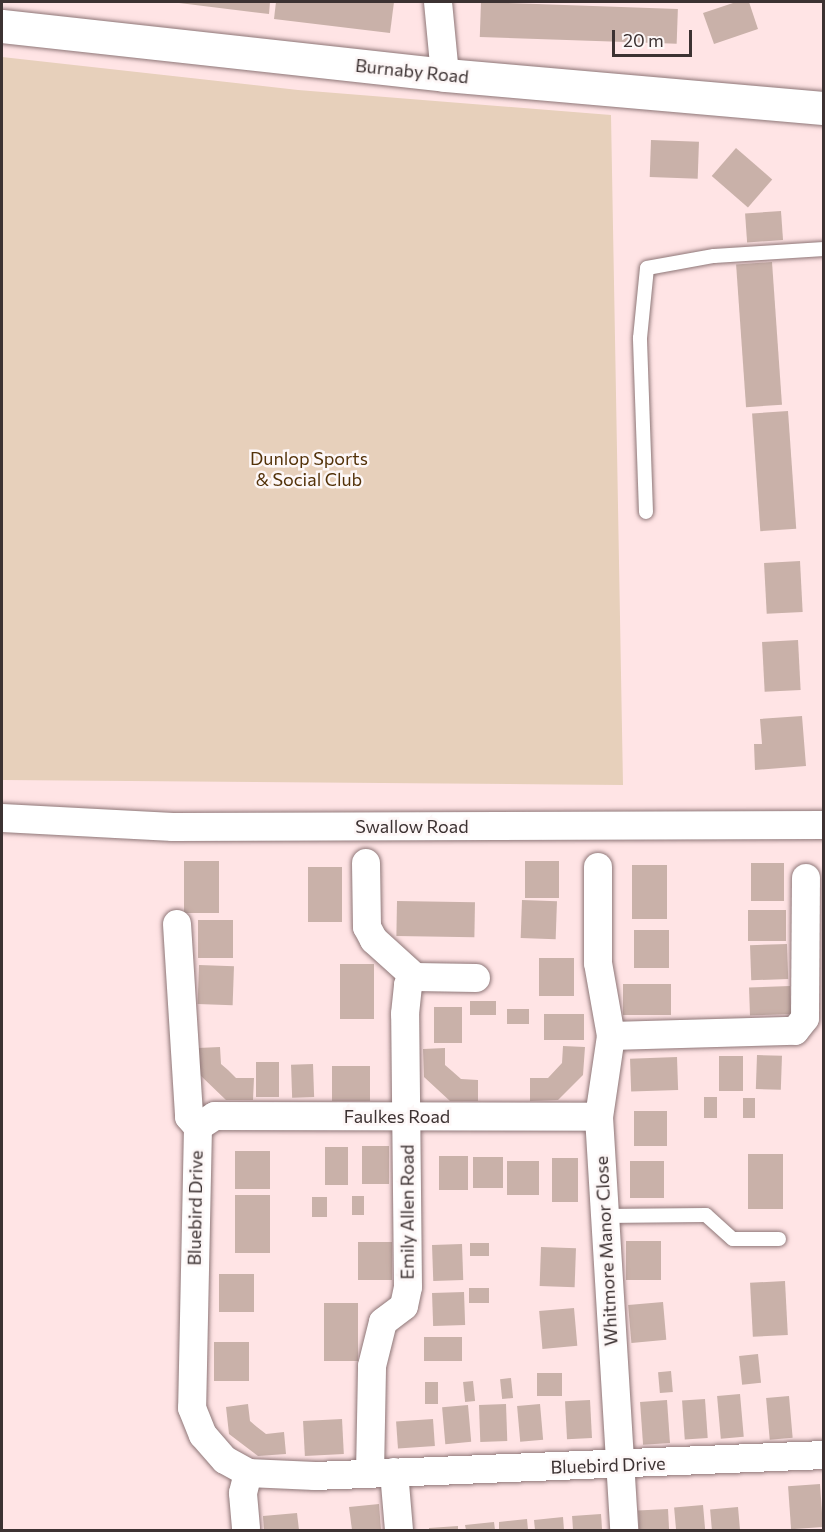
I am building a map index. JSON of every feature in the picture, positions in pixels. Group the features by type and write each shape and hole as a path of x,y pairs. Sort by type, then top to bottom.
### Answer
{"street":[{"path":"438,2 445,75"},
{"name":"Burnaby Road","path":"2,26 445,75 824,108"},
{"name":"Swallow Road","path":"2,818 173,827 824,825"},
{"path":"366,863 368,927 374,940 415,977 476,978"},
{"name":"Whitmore Manor Close","path":"598,867 598,963 611,1036 599,1117 624,1530"},
{"path":"611,1036 795,1031 805,1018 806,878"},
{"name":"Bluebird Drive","path":"177,924 189,1117 198,1127 192,1408 211,1445 225,1460 248,1473 382,1473 621,1466 824,1455"},
{"name":"Emily Allen Road","path":"399,1530 382,1473 372,1366 383,1322 404,1306 408,1287 405,1014 408,985 415,977"},
{"name":"Faulkes Road","path":"198,1127 215,1116 599,1117"},
{"path":"246,1529 243,1493 248,1473"}],"lane":[{"path":"646,512 640,338 647,268 714,256 824,249"},
{"path":"604,1216 706,1215 732,1239 779,1239"}],"green space":[{"name":"Dunlop Sports & Social Club","path":"2,57 298,90 611,115 623,785 2,780"}],"building":[{"path":"171,2 270,2 269,14"},
{"path":"276,2 394,2 390,33 274,19"},
{"path":"481,2 678,9 677,44 480,37"},
{"path":"736,2 749,2 758,29 714,44 703,13"},
{"path":"651,140 699,142 698,179 650,177"},
{"path":"736,148 772,179 748,207 712,176"},
{"path":"781,211 783,240 747,242 745,214"},
{"path":"772,262 782,405 746,407 736,265"},
{"path":"788,411 796,529 760,531 752,414"},
{"path":"800,561 803,612 767,614 764,563"},
{"path":"798,640 801,690 765,692 762,642"},
{"path":"802,716 806,766 755,770 754,744 762,744 760,719"},
{"path":"184,861 219,861 219,913 184,913"},
{"path":"525,861 559,861 559,898 525,898"},
{"path":"751,863 784,863 784,901 751,901"},
{"path":"632,865 667,865 667,919 632,919"},
{"path":"308,867 342,867 342,922 308,922"},
{"path":"522,900 557,901 556,939 521,938"},
{"path":"397,901 475,902 474,937 396,936"},
{"path":"748,910 786,910 786,941 748,941"},
{"path":"198,920 233,920 233,958 198,958"},
{"path":"634,930 669,930 669,968 634,968"},
{"path":"787,944 788,979 751,980 750,945"},
{"path":"539,958 574,958 574,996 539,996"},
{"path":"340,964 374,964 374,1019 340,1019"},
{"path":"199,965 234,966 233,1005 198,1004"},
{"path":"623,984 671,984 671,1015 623,1015"},
{"path":"790,986 791,1014 750,1015 749,987"},
{"path":"470,1001 496,1001 496,1015 470,1015"},
{"path":"434,1007 462,1007 462,1043 434,1043"},
{"path":"507,1009 529,1009 529,1024 507,1024"},
{"path":"544,1014 584,1014 584,1040 544,1040"},
{"path":"563,1046 585,1047 583,1075 558,1100 530,1101 530,1078 548,1078 562,1063"},
{"path":"220,1047 221,1064 236,1078 254,1078 253,1100 226,1100 200,1075 198,1048"},
{"path":"445,1048 445,1065 461,1079 478,1080 478,1101 450,1101 424,1077 423,1049"},
{"path":"757,1055 782,1056 781,1090 756,1089"},
{"path":"719,1056 743,1056 743,1091 719,1091"},
{"path":"677,1057 678,1090 631,1092 630,1059"},
{"path":"256,1062 279,1062 279,1097 256,1097"},
{"path":"313,1064 314,1097 292,1098 291,1065"},
{"path":"332,1066 370,1066 370,1101 332,1101"},
{"path":"704,1097 717,1097 717,1118 704,1118"},
{"path":"743,1098 755,1098 755,1118 743,1118"},
{"path":"634,1111 667,1111 667,1146 634,1146"},
{"path":"362,1146 389,1146 389,1184 362,1184"},
{"path":"325,1147 348,1147 348,1185 325,1185"},
{"path":"235,1151 270,1151 270,1189 235,1189"},
{"path":"748,1154 783,1154 783,1209 748,1209"},
{"path":"439,1156 468,1156 468,1190 439,1190"},
{"path":"473,1157 503,1157 503,1188 473,1188"},
{"path":"552,1158 578,1158 578,1202 552,1202"},
{"path":"507,1161 539,1161 539,1195 507,1195"},
{"path":"630,1161 664,1161 664,1198 630,1198"},
{"path":"235,1195 270,1195 270,1253 235,1253"},
{"path":"352,1196 364,1196 364,1215 352,1215"},
{"path":"312,1197 327,1197 327,1217 312,1217"},
{"path":"626,1241 661,1241 661,1280 626,1280"},
{"path":"358,1242 392,1242 392,1280 358,1280"},
{"path":"470,1243 489,1243 489,1256 470,1256"},
{"path":"462,1244 463,1280 433,1281 432,1245"},
{"path":"541,1247 576,1248 575,1287 540,1286"},
{"path":"219,1274 254,1274 254,1312 219,1312"},
{"path":"785,1281 788,1335 753,1337 750,1283"},
{"path":"469,1288 489,1288 489,1303 469,1303"},
{"path":"464,1292 465,1325 433,1326 432,1293"},
{"path":"663,1302 666,1340 631,1343 628,1305"},
{"path":"324,1303 358,1303 358,1361 324,1361"},
{"path":"574,1308 577,1346 542,1349 539,1311"},
{"path":"424,1337 462,1337 462,1361 424,1361"},
{"path":"214,1342 249,1342 249,1381 214,1381"},
{"path":"758,1354 761,1383 742,1385 739,1356"},
{"path":"671,1371 673,1392 660,1393 658,1372"},
{"path":"537,1373 562,1373 562,1396 537,1396"},
{"path":"511,1378 513,1398 502,1399 500,1379"},
{"path":"473,1381 475,1401 465,1402 463,1382"},
{"path":"425,1382 438,1382 438,1404 425,1404"},
{"path":"740,1394 744,1437 721,1439 717,1396"},
{"path":"789,1396 793,1438 770,1440 766,1398"},
{"path":"705,1399 708,1438 685,1440 682,1401"},
{"path":"590,1400 592,1438 567,1439 565,1401"},
{"path":"667,1400 670,1443 643,1445 640,1402"},
{"path":"248,1404 250,1421 266,1434 284,1432 286,1454 258,1456 229,1434 226,1407"},
{"path":"506,1404 507,1441 480,1442 479,1405"},
{"path":"540,1404 543,1440 520,1442 517,1406"},
{"path":"468,1405 471,1442 445,1444 442,1407"},
{"path":"342,1419 344,1454 305,1456 303,1421"},
{"path":"433,1419 435,1446 398,1449 396,1422"},
{"path":"820,1484 823,1527 791,1529 788,1486"},
{"path":"379,1504 381,1530 352,1530 349,1507"},
{"path":"703,1505 705,1530 676,1530 674,1508"},
{"path":"738,1507 740,1530 712,1530 710,1509"},
{"path":"668,1509 669,1530 639,1530 638,1511"},
{"path":"297,1513 299,1530 264,1530 263,1516"},
{"path":"601,1514 602,1530 573,1530 572,1516"},
{"path":"563,1517 564,1530 535,1530 534,1520"},
{"path":"527,1519 528,1530 499,1530 499,1522"},
{"path":"494,1522 495,1530 466,1530 465,1525"},
{"path":"458,1526 458,1530 429,1530 429,1528"}]}
